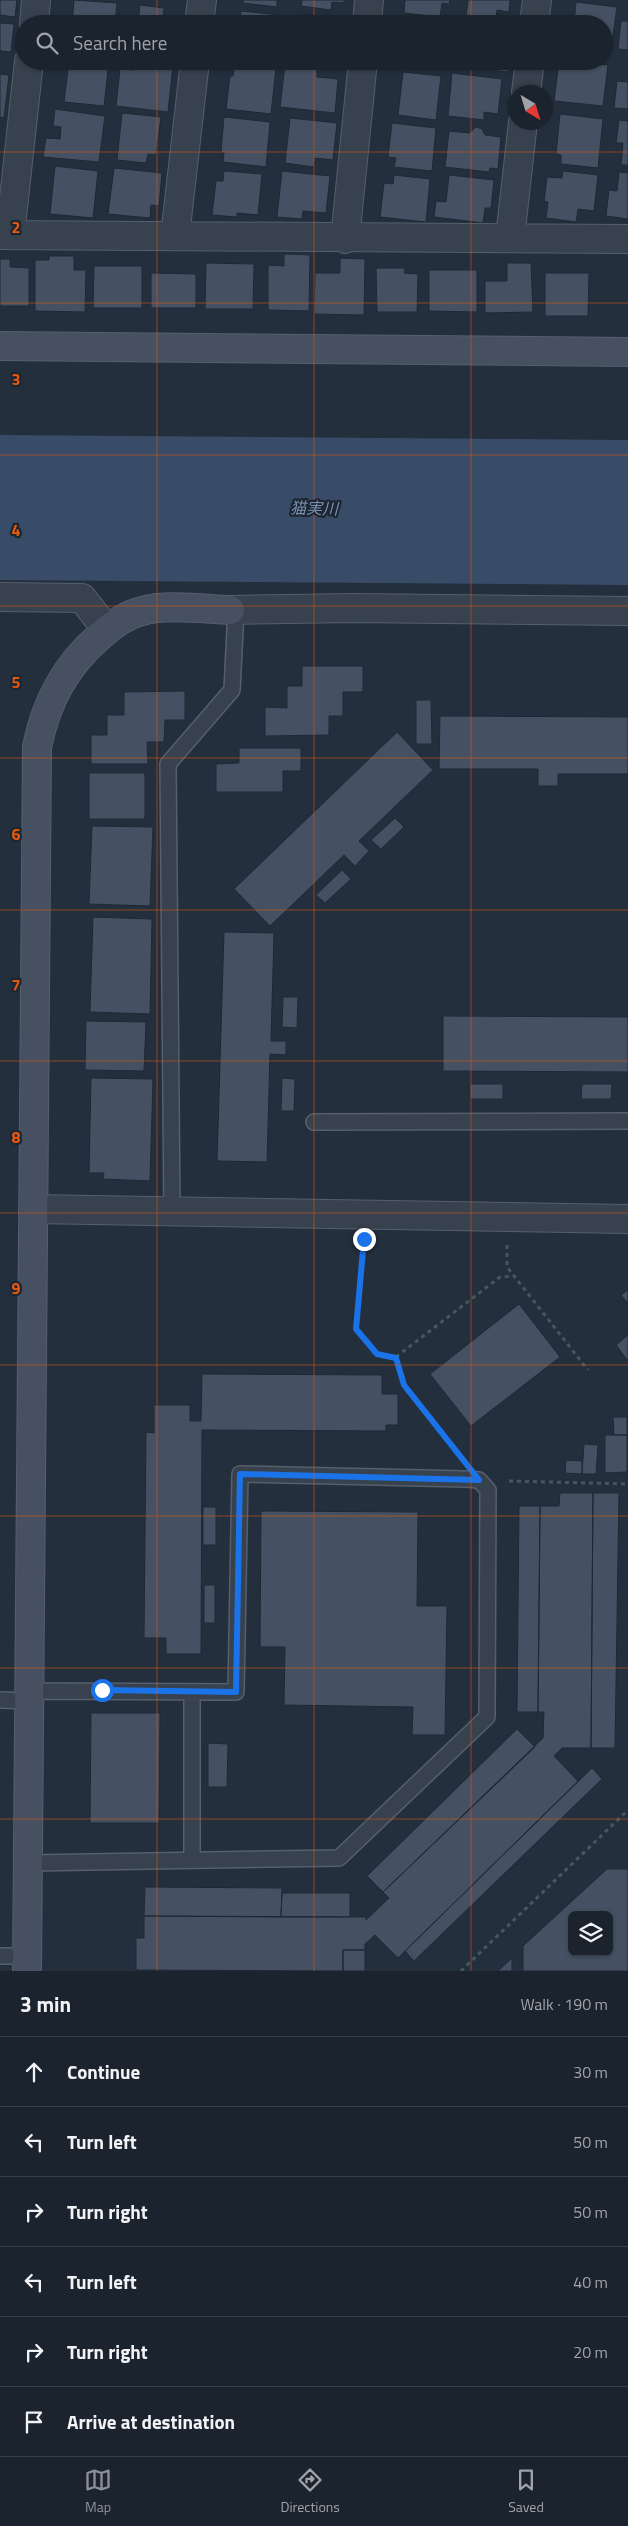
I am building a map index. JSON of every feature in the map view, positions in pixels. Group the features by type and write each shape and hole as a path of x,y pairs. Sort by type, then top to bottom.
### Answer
{"street":[{"path":"35,15 36,0"},
{"path":"200,15 202,0"},
{"path":"368,15 369,0"},
{"path":"535,15 537,0"},
{"path":"29,70 5,235 345,239 628,239"},
{"path":"175,236 194,70"},
{"path":"345,239 362,70"},
{"path":"527,85 529,70"},
{"path":"510,238 522,130"},
{"path":"0,346 628,352"},
{"path":"0,597 82,598 107,630"},
{"path":"27,1964 32,1209 38,747 43,721 53,694 67,670 85,649 124,618 143,610 354,608 628,611"},
{"path":"32,1209 628,1219"}],"lane":[{"path":"172,1212 168,764 232,690 233,610"},
{"path":"314,1122 628,1122"},
{"path":"0,1700 29,1696 236,1692 240,1474 479,1480 488,1490 487,1717 339,1858 29,1863"},
{"path":"192,1693 192,1860"},
{"path":"0,1956 27,1964"}],"path":[{"path":"364,1239 356,1329 377,1354 396,1358 500,1277 514,1276"},
{"path":"507,1240 507,1267 588,1370"},
{"path":"396,1358 404,1385 479,1480 628,1484"},
{"path":"461,1971 628,1810"}],"water":[{"name":"猫実川","path":"0,435 628,440 628,585 0,580"}],"building":[{"path":"0,0 17,0 15,17 0,15"},
{"path":"74,0 117,3 116,15 73,15"},
{"path":"243,0 277,0 277,7 243,3"},
{"path":"302,0 344,0 344,3 332,2 331,10 301,6"},
{"path":"405,0 450,0 449,4 442,3 440,15 404,13"},
{"path":"468,0 510,0 509,12 497,10 496,15 466,15"},
{"path":"576,2 617,7 613,36 613,15 575,15"},
{"path":"140,5 164,8 163,15 139,15"},
{"path":"241,11 281,15 240,15"},
{"path":"621,21 628,21 628,50 618,49"},
{"path":"0,23 14,24 11,52 0,51"},
{"path":"68,70 108,70 104,106 64,102"},
{"path":"120,70 172,70 168,112 116,106"},
{"path":"234,70 276,70 271,114 226,109 230,76 233,76"},
{"path":"284,70 317,70 317,77 338,79 335,113 280,107"},
{"path":"489,70 508,70 508,72"},
{"path":"558,70 607,70 603,106 554,101"},
{"path":"403,72 441,76 436,120 398,115"},
{"path":"452,73 502,79 498,114 484,112 484,120 448,116"},
{"path":"0,74 9,75 4,118 0,117"},
{"path":"617,81 628,82 628,109 614,108"},
{"path":"55,109 105,116 99,162 43,157 46,138 60,139 61,127 53,126"},
{"path":"122,113 161,117 156,155 148,154 146,163 117,160"},
{"path":"560,114 603,119 598,168 561,164 561,155 556,154"},
{"path":"224,117 270,122 266,167 223,162 224,153 221,152"},
{"path":"290,118 337,123 333,160 315,158 314,167 285,163"},
{"path":"619,120 628,121 628,165 621,165 623,143 616,143"},
{"path":"392,123 436,128 432,171 394,167 396,158 388,157"},
{"path":"476,127 482,129 485,135 501,137 498,169 490,168 489,172 445,167 449,131 469,133"},
{"path":"55,166 98,171 93,218 50,214"},
{"path":"114,168 162,173 159,206 151,205 150,218 108,214"},
{"path":"224,171 262,174 258,215 237,213 237,217 212,215 216,181 223,181"},
{"path":"282,171 330,176 326,213 303,211 302,219 277,217"},
{"path":"563,171 598,175 594,211 578,209 576,222 546,218 548,202 544,201 547,177 562,178"},
{"path":"619,172 628,173 628,219 606,216 609,190 617,191"},
{"path":"394,175 430,179 426,222 380,217 384,183 393,184"},
{"path":"449,175 494,180 491,208 485,208 483,223 434,217 436,201 446,202"},
{"path":"284,254 310,255 309,311 268,310 268,265 284,266"},
{"path":"49,256 74,256 74,270 86,270 85,312 35,311 35,260 49,260"},
{"path":"340,258 365,259 364,315 314,314 315,273 340,273"},
{"path":"0,259 10,259 10,267 29,268 29,306 0,306"},
{"path":"206,263 254,264 253,309 205,309"},
{"path":"507,263 531,263 533,312 485,313 485,281 507,281"},
{"path":"94,266 142,266 142,308 93,308"},
{"path":"376,268 405,268 404,273 418,274 417,312 377,312"},
{"path":"429,270 477,270 477,312 429,311"},
{"path":"151,273 196,274 196,308 151,308"},
{"path":"545,273 589,273 588,316 545,316"},
{"path":"302,666 363,666 363,692 343,692 343,716 329,716 329,735 265,736 265,707 287,708 287,686 302,686"},
{"path":"185,691 185,720 165,720 164,742 147,742 148,764 91,764 91,735 107,735 107,715 124,715 124,692"},
{"path":"416,700 431,700 432,744 416,744"},
{"path":"440,716 628,717 628,774 558,774 558,786 538,786 538,769 439,769"},
{"path":"397,732 433,770 359,841 369,851 355,866 344,855 270,926 234,889"},
{"path":"239,748 301,748 301,771 283,771 283,792 216,792 216,764 239,763"},
{"path":"89,773 145,773 145,819 89,819"},
{"path":"395,818 404,827 381,849 371,840"},
{"path":"92,826 153,827 150,906 89,904"},
{"path":"342,870 351,879 325,903 316,895"},
{"path":"93,917 152,919 150,1014 90,1012"},
{"path":"224,932 274,933 271,1041 286,1041 286,1055 270,1054 267,1162 217,1161"},
{"path":"283,997 298,997 297,1028 282,1027"},
{"path":"443,1016 628,1017 628,1072 443,1071"},
{"path":"86,1021 146,1022 144,1071 85,1070"},
{"path":"91,1078 153,1079 150,1181 103,1179 104,1173 89,1173"},
{"path":"282,1078 295,1079 294,1111 281,1111"},
{"path":"470,1084 503,1084 503,1099 470,1099"},
{"path":"582,1084 612,1084 611,1099 581,1099"},
{"path":"628,1290 628,1301 627,1302 621,1295"},
{"path":"519,1304 560,1357 471,1426 430,1374"},
{"path":"628,1335 628,1361 616,1345"},
{"path":"202,1374 382,1375 382,1394 398,1394 398,1425 386,1425 386,1431 202,1430 201,1654 166,1654 166,1638 144,1638 146,1432 154,1433 154,1405 190,1405 190,1421 201,1421"},
{"path":"613,1417 627,1417 627,1435 614,1435"},
{"path":"605,1435 627,1435 627,1472 605,1473"},
{"path":"584,1444 598,1445 596,1474 582,1474"},
{"path":"566,1460 582,1461 582,1474 565,1473"},
{"path":"560,1493 593,1493 591,1748 562,1748 554,1756 578,1781 398,1958 375,1935 365,1944 365,1950 343,1950 343,1971 136,1970 136,1938 144,1938 144,1916 366,1917 366,1920 389,1898 383,1892 543,1738 544,1712 538,1712 540,1506 559,1506"},
{"path":"593,1493 619,1493 615,1748 591,1748"},
{"path":"519,1506 540,1506 538,1712 517,1712"},
{"path":"203,1507 216,1507 216,1545 203,1545"},
{"path":"261,1511 418,1512 417,1606 447,1606 445,1735 412,1735 413,1707 284,1705 285,1647 260,1647"},
{"path":"204,1585 215,1585 215,1623 204,1623"},
{"path":"91,1713 160,1713 159,1823 90,1823"},
{"path":"517,1729 535,1747 383,1892 367,1876"},
{"path":"208,1743 228,1744 227,1787 208,1787"},
{"path":"592,1768 602,1779 414,1961 405,1951"},
{"path":"607,1869 628,1869 628,1971 523,1971 523,1946"},
{"path":"145,1887 282,1888 281,1917 144,1916"},
{"path":"282,1893 350,1893 350,1917 281,1917"},
{"path":"343,1950 365,1950 365,1971 343,1971"},
{"path":"512,1958 512,1971 498,1971"}],"route":[{"path":"102,1690 192,1693 236,1692 240,1474 479,1480 404,1385 396,1358 377,1354 356,1329 364,1239"}]}
